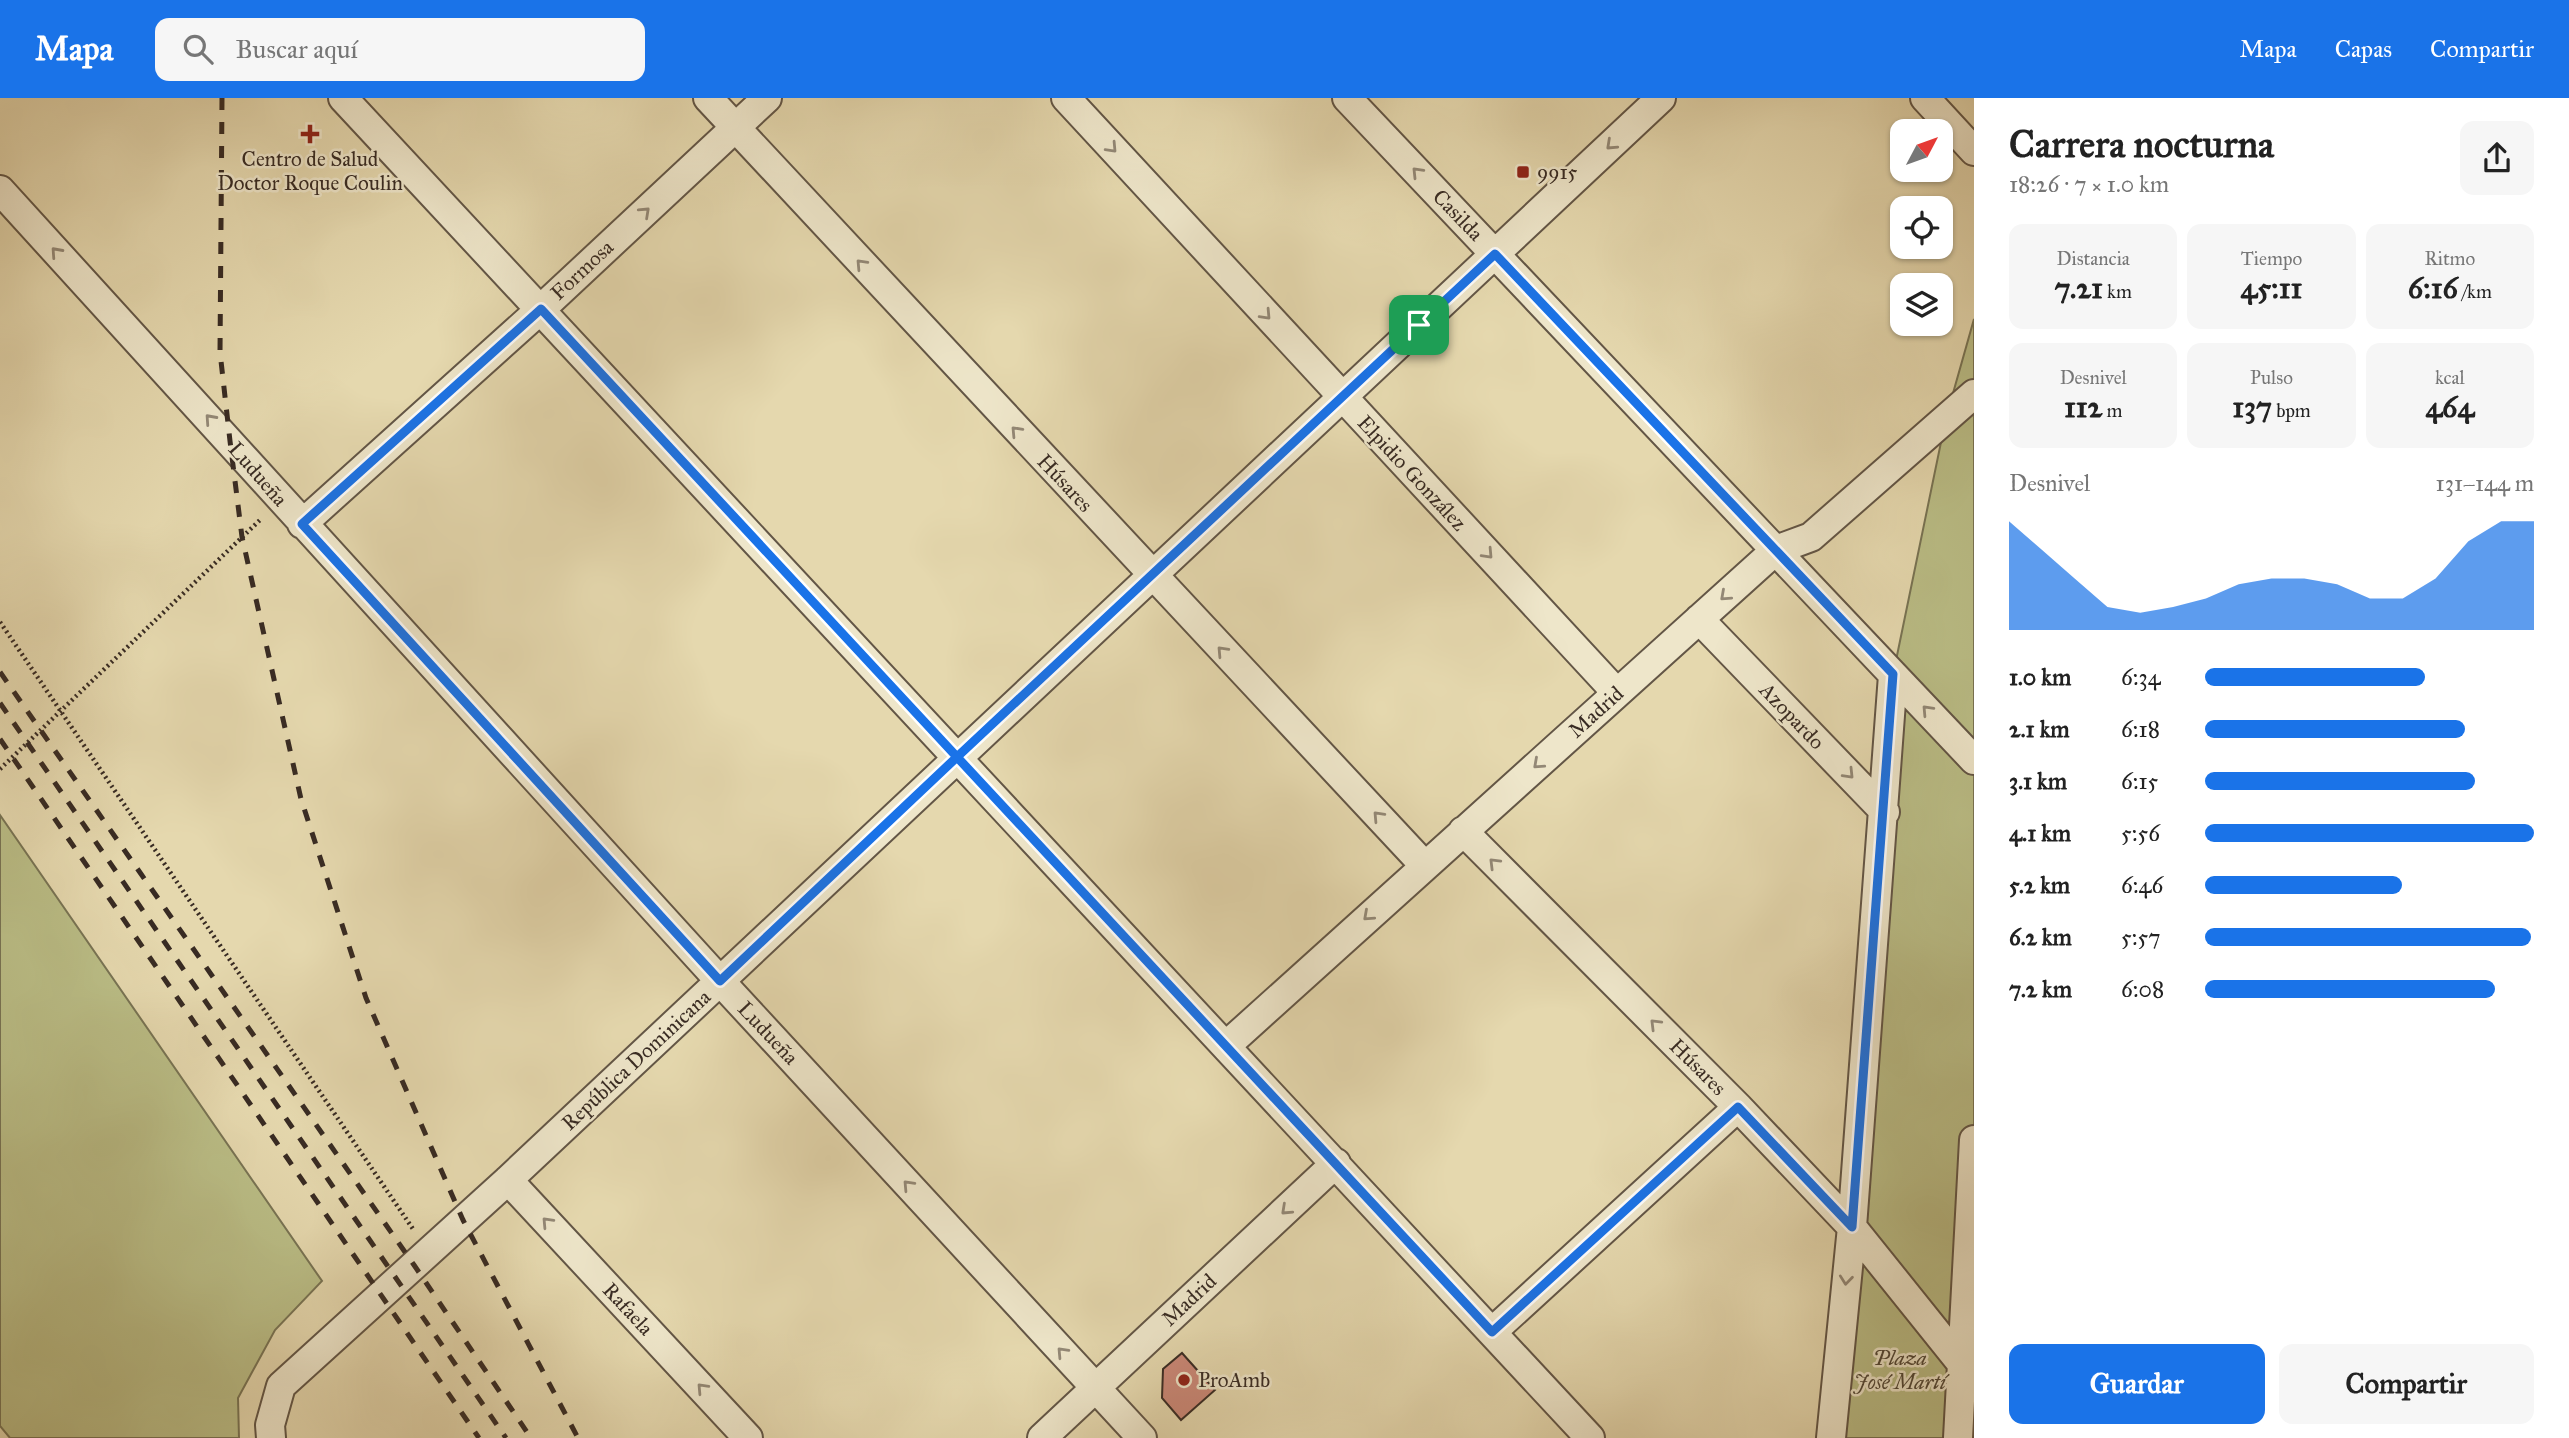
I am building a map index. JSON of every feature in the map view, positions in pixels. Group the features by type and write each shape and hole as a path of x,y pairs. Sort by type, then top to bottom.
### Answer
{"street":[{"path":"342,98 1227,1045 1590,1438"},
{"name":"Húsares","path":"708,98 1151,576 1425,866"},
{"name":"Formosa","path":"302,524 541,309 767,98"},
{"name":"Elpidio González","path":"1066,98 1617,693"},
{"name":"Casilda","path":"1347,98 1974,760"},
{"name":"República Dominicana","path":"271,1438 270,1425 281,1386 508,1180 1661,98"},
{"path":"1925,98 1974,151"},
{"name":"Ludueña","path":"0,190 720,981 1142,1438"},
{"name":"Madrid","path":"1227,1045 1776,550 1811,537 1974,394"},
{"name":"Azopardo","path":"1699,619 1885,812"},
{"path":"1830,1438 1852,1227 1885,812 1893,674"},
{"name":"Húsares","path":"1463,831 1738,1107 1852,1227 1968,1373"},
{"path":"1492,1332 1738,1107"},
{"path":"1958,1438 1968,1373 1974,1140"},
{"name":"Madrid","path":"1042,1438 1336,1163"},
{"name":"Rafaela","path":"508,1180 748,1438"}],"path":[{"path":"0,769 281,500"},
{"path":"0,622 428,1252"}],"green space":[{"name":"Plaza José Martí","path":"1974,319 1974,1140 1958,1438 1831,1438 1893,675 1946,418"},
{"path":"0,815 322,1281 275,1330 238,1398 239,1438 10,1438 0,1426"}],"building":[{"name":"ProAmb","path":"1182,1353 1215,1390 1181,1420 1162,1398 1163,1369"}],"railway":[{"path":"222,98 220,352 230,441 242,537 301,799 366,998 463,1220 578,1438"},
{"path":"0,672 414,1265 531,1438"},
{"path":"0,703 506,1438"},
{"path":"0,739 479,1438"}],"place":[{"name":"Centro de Salud Doctor Roque Coulin","path":"310,134"},
{"name":"9915","path":"1523,172"},
{"name":"ProAmb","path":"1184,1380"}],"route":[{"path":"1419,325 957,757 541,309 302,524 720,981 957,757 1492,1332 1738,1107 1852,1227 1885,812 1893,674 1495,254 1419,325"}]}
